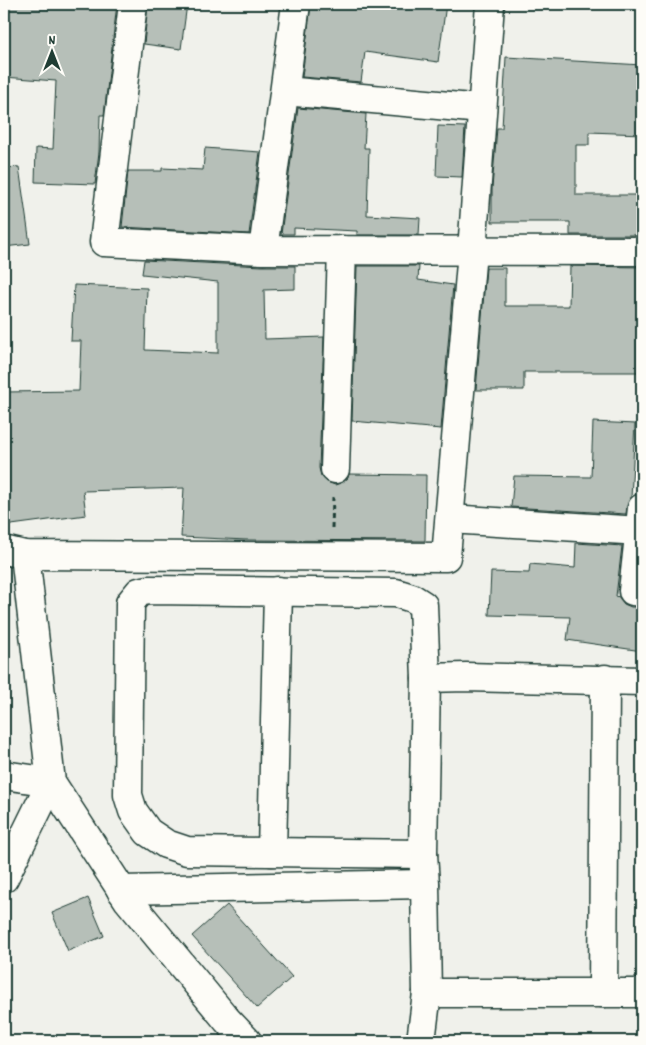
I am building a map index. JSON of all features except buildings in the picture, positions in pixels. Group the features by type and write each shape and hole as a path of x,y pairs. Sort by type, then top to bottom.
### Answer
{"street":[{"path":"134,4 104,242 263,250 642,251"},
{"path":"263,250 296,4"},
{"path":"247,1041 222,1031 121,890 51,782 14,553 446,556 472,251 490,4"},
{"path":"285,91 482,109"},
{"path":"335,468 342,250"},
{"path":"450,519 641,519 633,591 642,592"},
{"path":"421,1041 427,993 423,854 426,678 423,606 412,598 396,593 149,590 139,592 130,603 128,796 133,811 148,832 166,844 187,851 423,854"},
{"path":"272,852 278,591"},
{"path":"426,678 466,677 642,681"},
{"path":"603,993 605,679"},
{"path":"4,775 51,782"},
{"path":"4,878 51,782"},
{"path":"121,890 425,884"},
{"path":"427,993 642,993"}],"path":[{"path":"330,556 335,468"}]}
